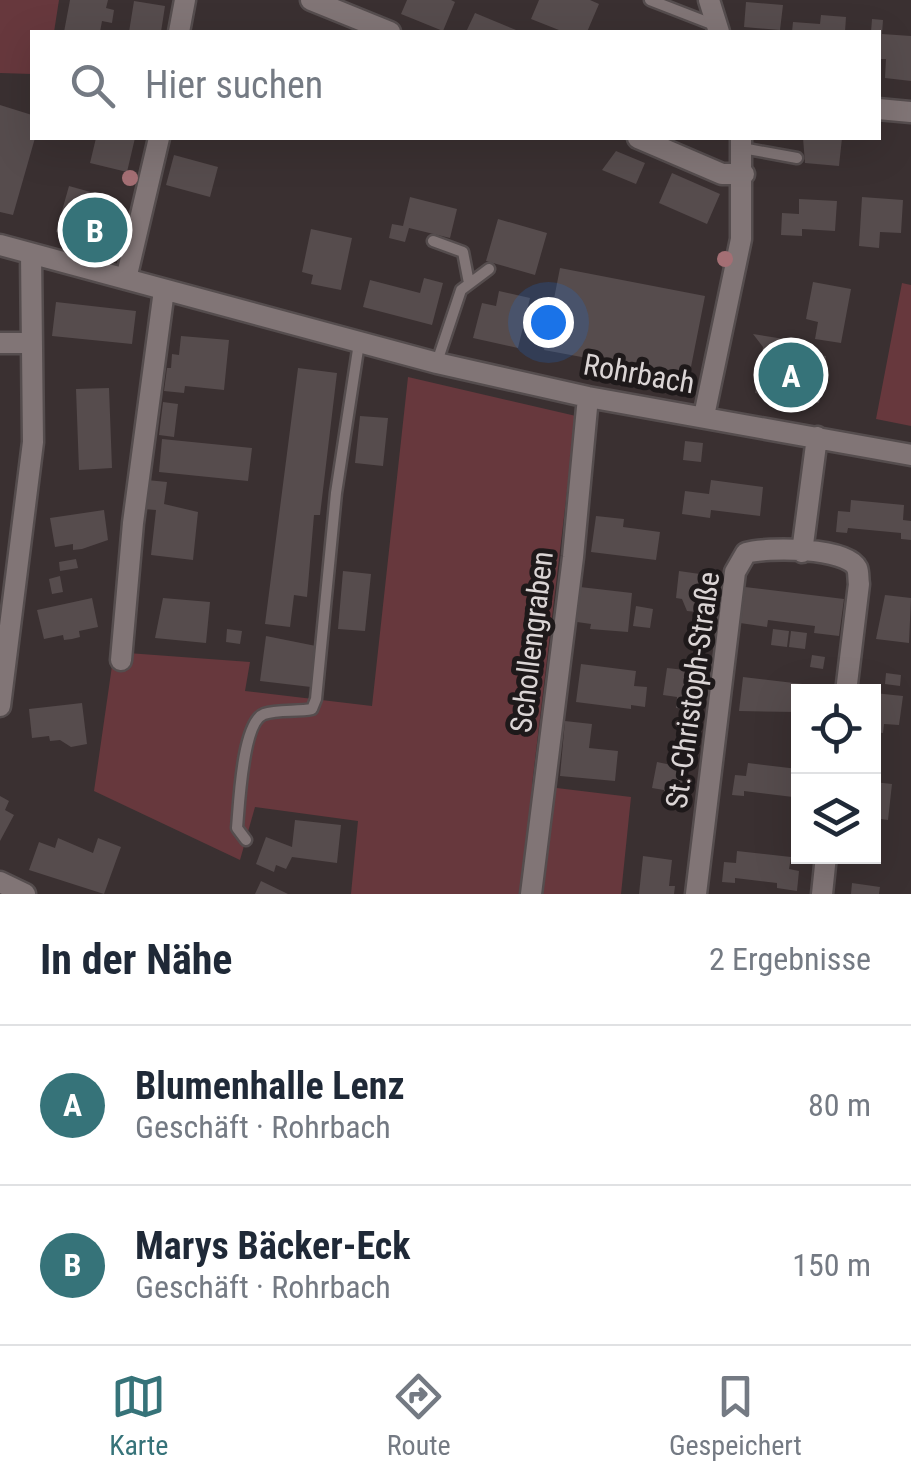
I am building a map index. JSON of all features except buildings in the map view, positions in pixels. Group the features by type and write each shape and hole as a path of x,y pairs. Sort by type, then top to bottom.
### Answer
{"street":[{"path":"179,30 185,0"},
{"path":"312,0 385,30"},
{"path":"709,0 719,29"},
{"path":"881,109 911,112"},
{"path":"126,279 159,140"},
{"path":"643,140 722,174 744,174"},
{"path":"704,416 742,240 741,143"},
{"name":"Rohrbach","path":"0,245 437,364 588,397 911,455"},
{"path":"0,706 30,470 31,254"},
{"path":"122,660 133,523 164,290"},
{"path":"0,342 31,343"},
{"name":"Schollengraben","path":"531,894 573,557 588,397"},
{"path":"802,552 817,438"},
{"name":"St.-Christoph-Straße","path":"696,894 736,572 746,553 768,546 846,557 856,567 859,584 847,684"},
{"path":"822,894 825,864"},
{"path":"0,882 24,894"}],"lane":[{"path":"650,0 719,29"},
{"path":"741,143 797,158"},
{"path":"433,241 463,252 469,284"},
{"path":"437,364 461,290 489,268"},
{"path":"246,840 237,828 247,746 257,720 264,714 312,709 316,699 336,493 358,344"}],"shaded area":[{"path":"0,0 59,0 54,30 30,30 30,74 0,73"},
{"path":"902,283 911,285 911,426 876,419"},
{"path":"408,377 576,416 532,785 631,797 621,894 351,894 358,821 255,807 240,860 94,791 114,652 250,662 245,691 372,706"}],"place":[{"name":"Marys Bäcker-Eck","path":"95,230"},
{"name":"Blumenhalle Lenz","path":"791,375"}]}
